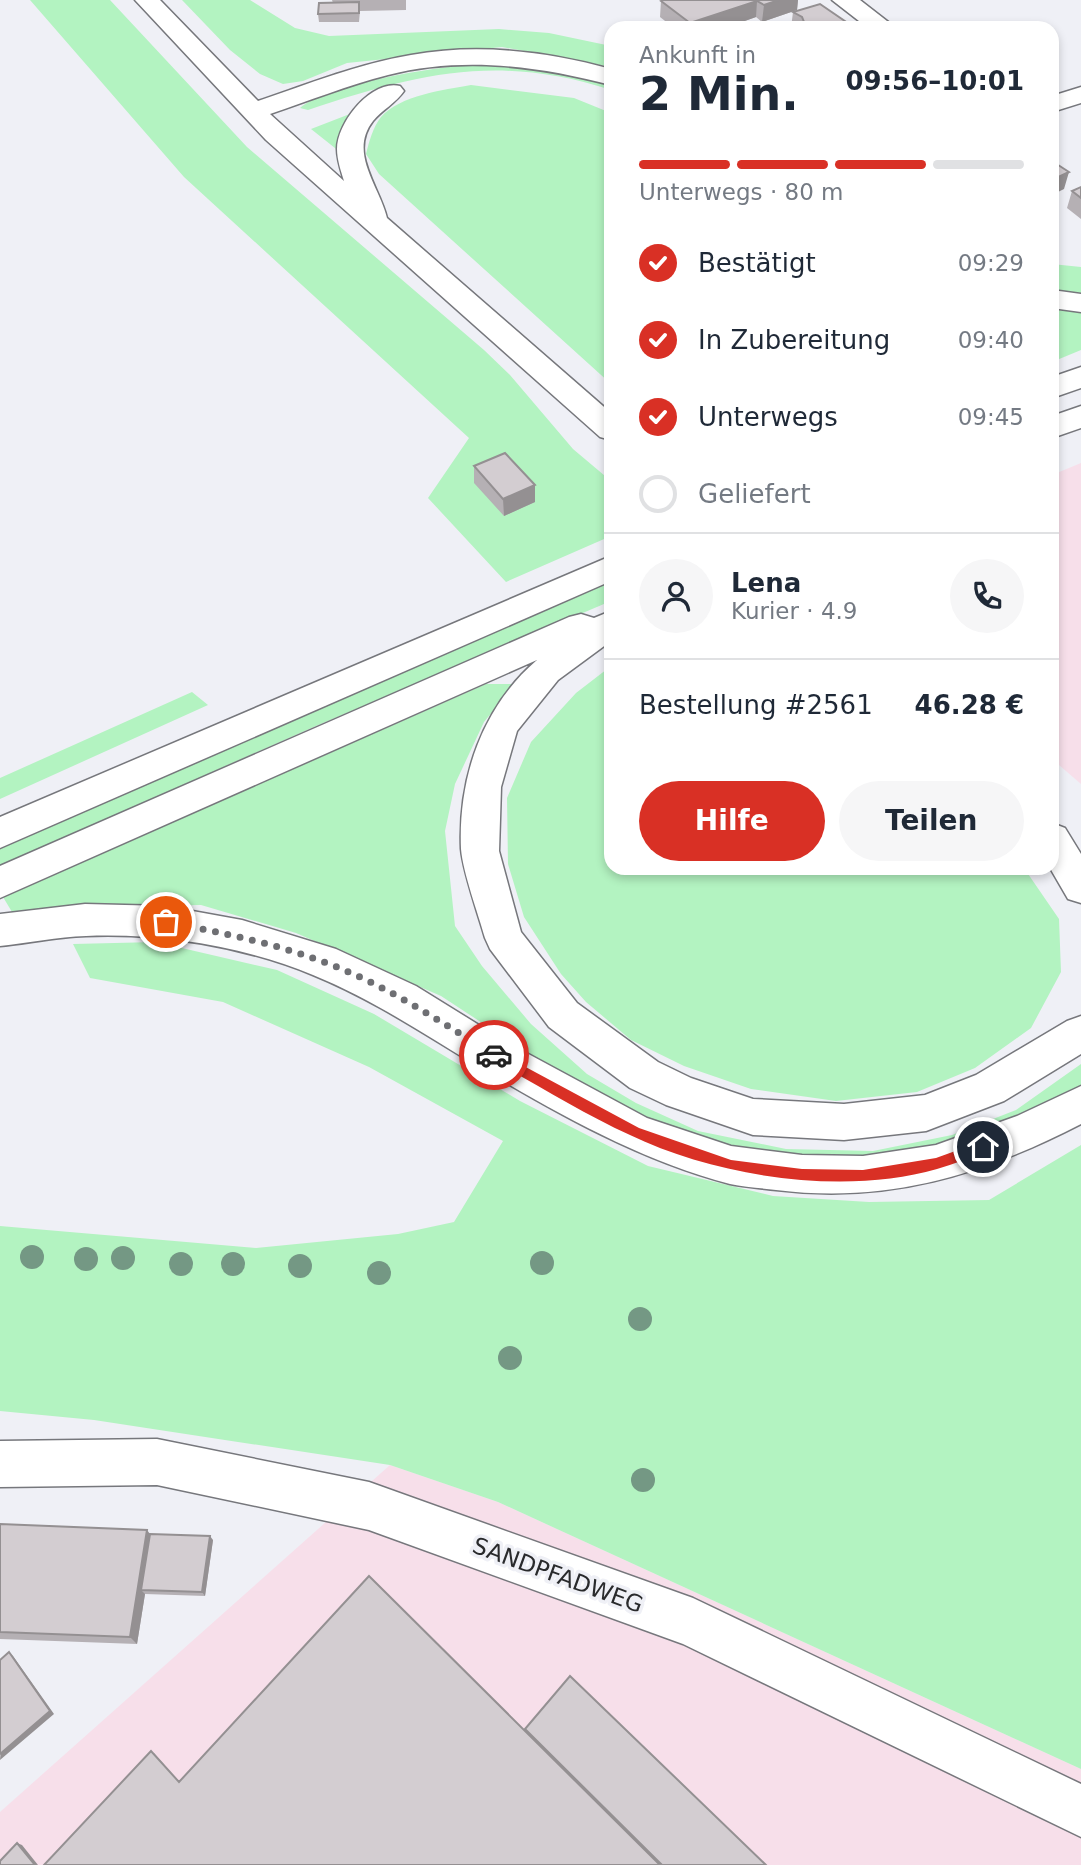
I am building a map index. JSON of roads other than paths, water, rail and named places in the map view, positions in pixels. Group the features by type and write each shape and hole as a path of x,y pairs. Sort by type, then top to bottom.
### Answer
{"main road":[{"path":"147,0 252,111 287,129 380,228 604,424"},
{"path":"844,0 874,21"},
{"path":"252,111 384,68 426,60 479,57 535,60 568,65 604,75"},
{"path":"335,109 391,90 454,77 496,76 571,87 604,98"},
{"path":"380,228 355,175 349,150 354,126 369,106 391,90"},
{"path":"1059,300 1081,303"},
{"path":"1059,385 1081,377"},
{"path":"1059,425 1081,416"},
{"path":"0,833 604,571"},
{"path":"0,883 604,616"},
{"path":"604,628 546,671 501,726 483,787 480,851 504,938 563,1014 644,1075 680,1092 753,1117 844,1122 926,1113 990,1088 1078,1032"},
{"path":"1059,820 1081,839"},
{"path":"1059,850 1081,888"},
{"path":"0,930 85,920 166,922 242,936 322,961 402,998 494,1055 635,1132 731,1166 802,1174 863,1175 936,1164 1030,1130 1081,1104"},
{"name":"SANDPFADWEG","path":"0,1464 156,1462 369,1506 693,1623 1081,1811"}]}
